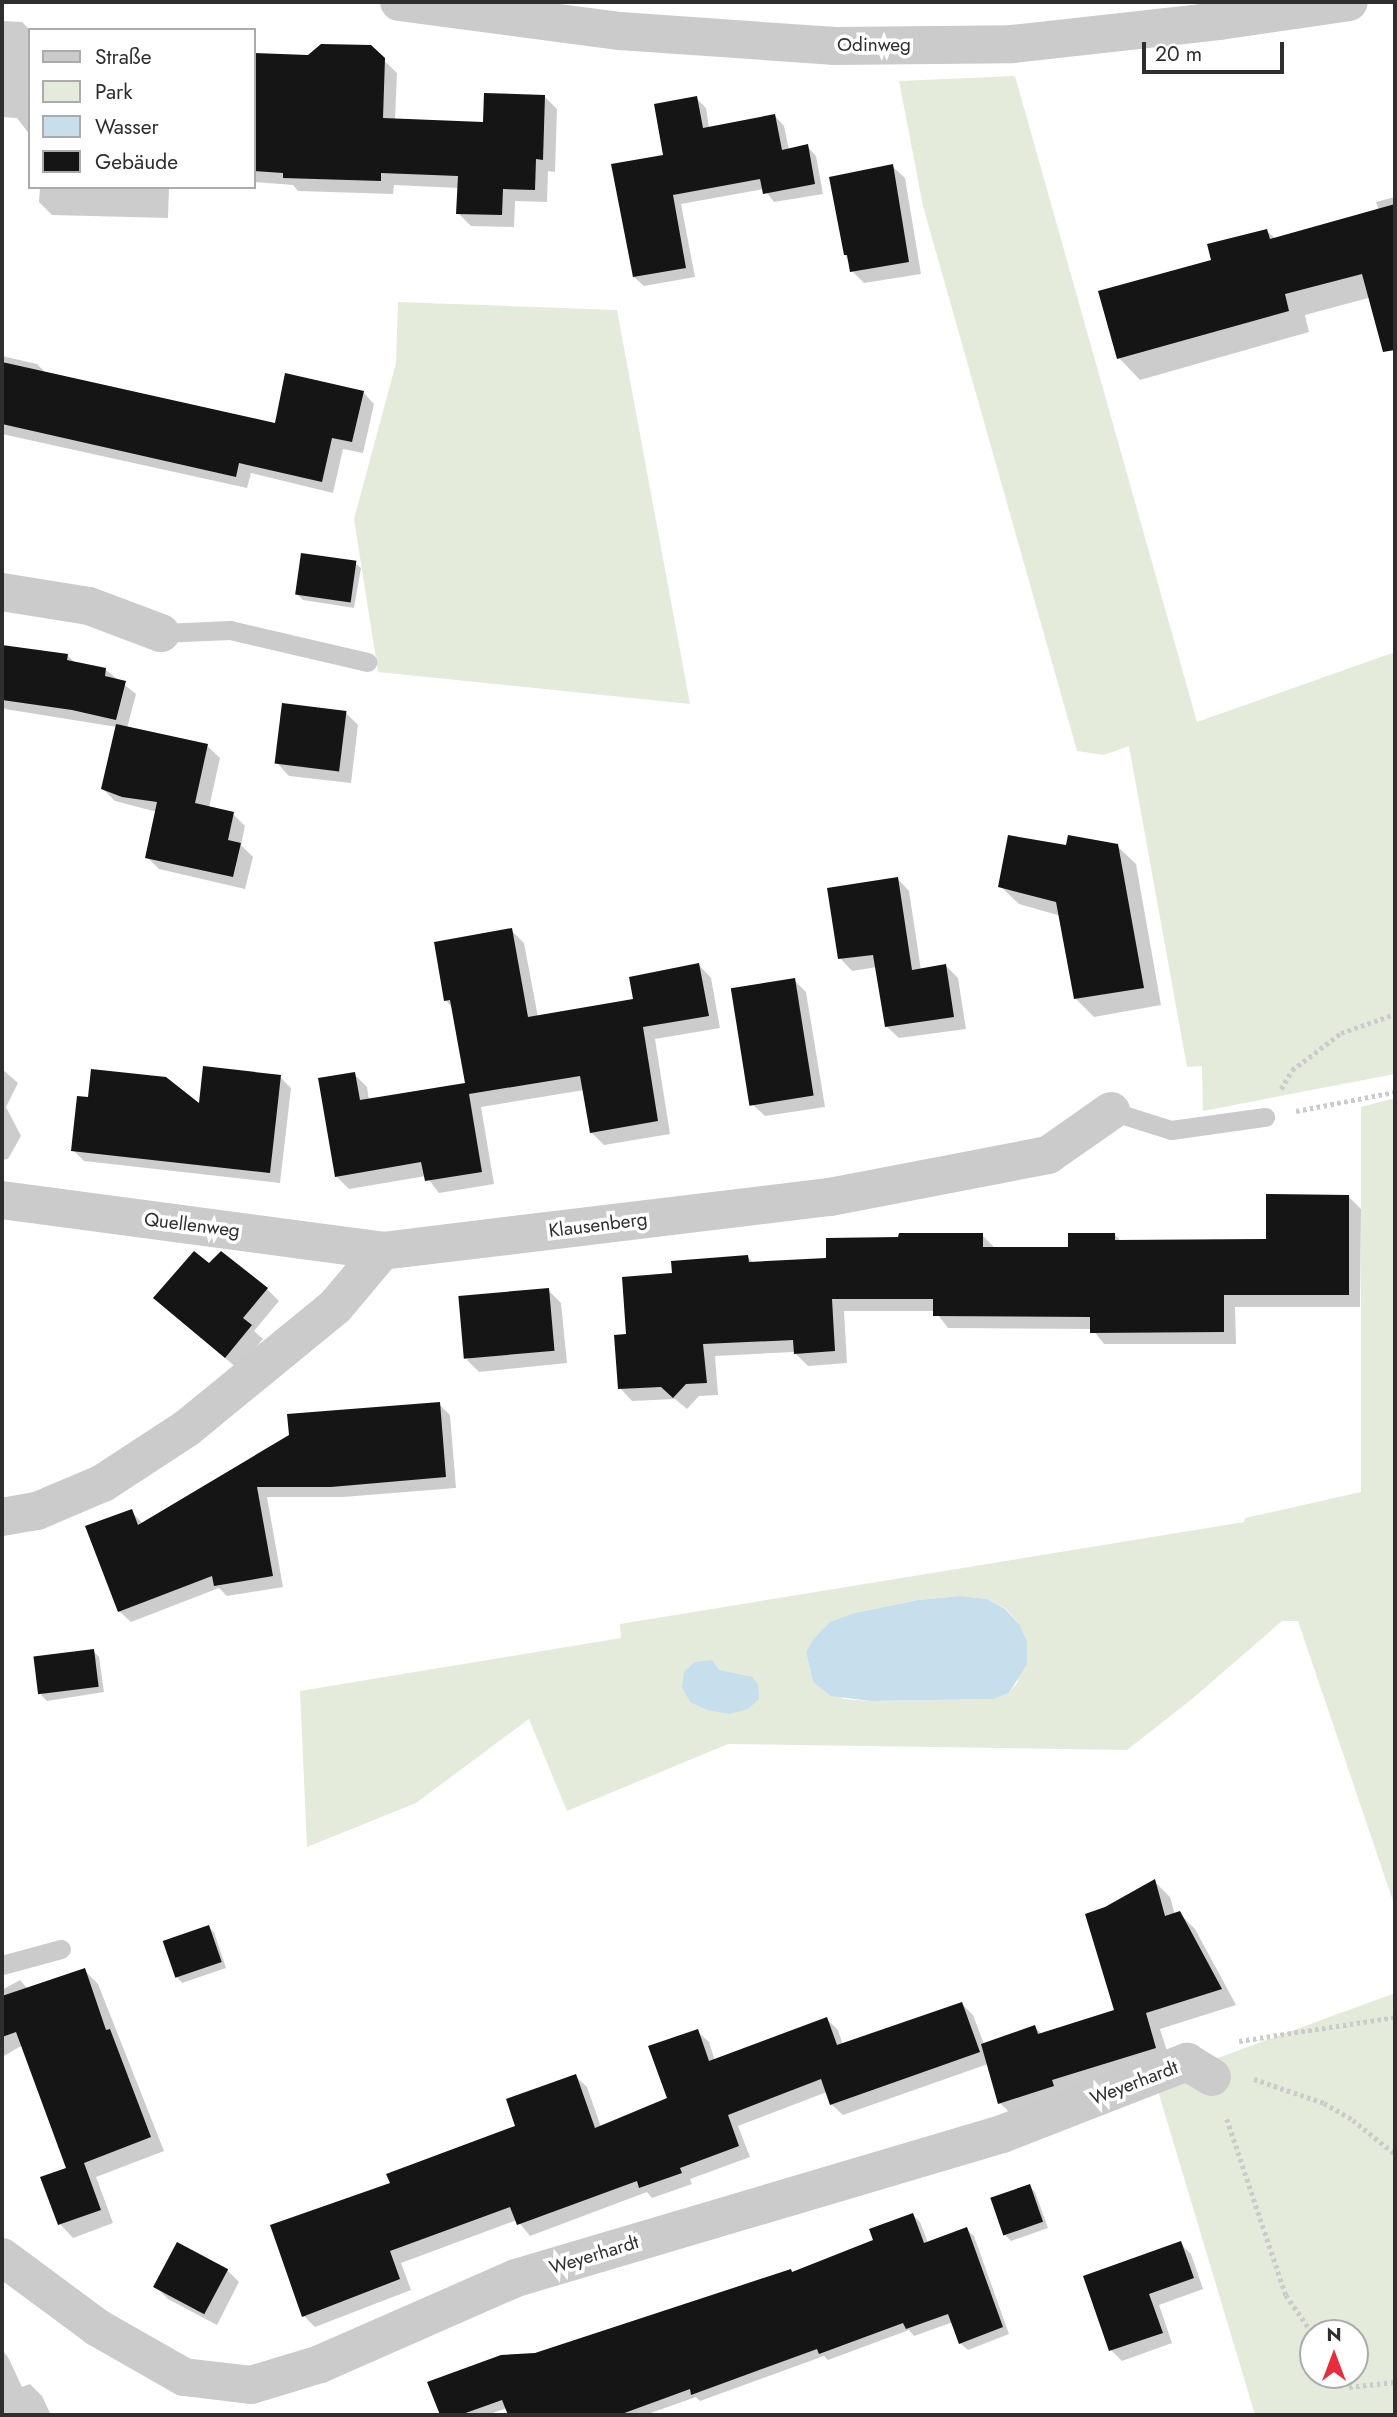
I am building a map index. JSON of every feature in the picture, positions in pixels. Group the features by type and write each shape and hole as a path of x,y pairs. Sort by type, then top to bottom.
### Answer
{"street":[{"name":"Odinweg","path":"399,2 620,31 835,46 1012,44 1219,22 1349,2"},
{"path":"2,592 89,606 161,633"},
{"name":"Klausenberg","path":"382,1251 843,1195 1048,1154 1111,1111"},
{"name":"Quellenweg","path":"2,1200 382,1251"},
{"path":"2,1517 37,1511 103,1483 187,1428 335,1307 382,1251"},
{"name":"Weyerhardt","path":"2,2257 98,2328 184,2377 251,2385 320,2364 516,2278 1002,2134 1187,2062 1212,2077"}],"lane":[{"path":"161,633 230,630 368,662"},
{"name":"Klausenberg","path":"1111,1111 1171,1130 1265,1117"},
{"path":"2,1965 61,1949"}],"path":[{"path":"1265,1117 1292,1070 1341,1032 1395,1014"},
{"path":"1265,1117 1395,1092"},
{"path":"1303,2319 1286,2295 1212,2077 1227,2043 1395,2017"},
{"path":"1212,2077 1235,2074 1324,2103 1353,2120 1395,2154"},
{"path":"1369,2385 1395,2382"}],"green space":[{"path":"1015,76 1197,722 1395,652 1395,1074 1203,1111 1202,1066 1187,1067 1129,746 1104,755 1077,751 923,206 899,81"},
{"path":"398,302 617,310 690,704 378,672 354,519 396,363"},
{"path":"1395,1098 1395,1907 1298,1621 1282,1621 1192,1699 1127,1750 728,1744 567,1811 529,1719 416,1803 307,1847 300,1691 621,1638 620,1624 1244,1522 1245,1518 1361,1492 1361,1107","holes":["960,1596 987,1599 1006,1609 1019,1624 1018,1682 1009,1693 994,1699 871,1701 844,1699 813,1682 806,1652 855,1613 918,1600"]},
{"path":"1395,1993 1395,2415 1255,2415 1155,2081"}],"water":[{"path":"960,1596 987,1599 1005,1609 1019,1624 1027,1642 1027,1664 1009,1693 994,1699 871,1701 831,1696 813,1682 806,1652 830,1622 855,1613 918,1600"},
{"path":"712,1660 719,1670 752,1677 758,1684 759,1699 748,1709 729,1714 707,1710 690,1702 682,1687 684,1672 695,1662"}],"building":[{"path":"321,44 371,45 385,58 383,118 483,122 484,93 545,95 543,160 536,159 535,190 503,189 502,215 456,214 458,176 381,173 381,181 283,178 283,173 256,171 256,53 308,55"},
{"path":"697,96 703,128 775,114 782,150 808,144 815,184 763,194 760,179 673,195 686,268 633,277 611,164 663,155 654,104"},
{"path":"893,164 909,262 850,272 847,255 844,255 829,177"},
{"path":"1395,204 1395,350 1383,352 1362,274 1285,294 1289,311 1117,359 1098,291 1211,260 1207,244 1267,229 1270,239"},
{"path":"2,362 275,423 285,373 364,391 352,442 332,438 322,482 239,463 236,477 2,424"},
{"path":"301,553 356,561 351,602 295,595"},
{"path":"2,645 68,654 67,660 106,668 105,676 126,681 116,720 72,710 2,700"},
{"path":"282,703 347,711 339,771 275,764"},
{"path":"116,724 208,744 195,803 234,812 228,840 241,843 233,877 145,858 157,802 122,797 101,789"},
{"path":"1008,835 1066,845 1068,835 1118,844 1144,988 1074,999 1056,902 998,887"},
{"path":"898,877 912,970 946,964 954,1017 885,1027 873,955 838,959 827,888"},
{"path":"512,928 528,1017 633,999 629,977 699,963 709,1016 643,1027 658,1121 590,1133 580,1076 469,1094 482,1172 425,1181 421,1162 335,1177 318,1078 355,1072 360,1100 465,1083 450,1000 444,1001 434,942"},
{"path":"795,978 814,1096 749,1106 731,988"},
{"path":"203,1066 281,1075 270,1173 71,1151 77,1096 88,1097 91,1069 166,1077 199,1103"},
{"path":"1266,1194 1349,1195 1349,1295 1224,1295 1224,1332 1090,1333 1090,1317 933,1316 933,1299 832,1299 835,1351 794,1354 793,1340 703,1344 707,1383 686,1384 673,1398 661,1387 618,1389 614,1335 626,1334 622,1277 672,1273 671,1261 748,1255 749,1262 826,1258 826,1238 898,1237 899,1233 983,1233 983,1247 1068,1247 1068,1233 1115,1233 1115,1240 1266,1239"},
{"path":"194,1251 209,1263 221,1251 268,1288 243,1318 252,1325 225,1358 153,1298"},
{"path":"549,1288 554,1351 464,1359 458,1296"},
{"path":"440,1402 446,1477 331,1487 257,1487 273,1576 214,1586 212,1576 118,1612 85,1526 132,1509 138,1525 289,1435 287,1414"},
{"path":"94,1649 99,1687 38,1694 33,1656"},
{"path":"1155,1879 1165,1916 1180,1911 1222,1989 1146,2013 1156,2048 1052,2080 1054,2086 998,2104 981,2044 1035,2025 1038,2034 1114,2010 1085,1914 1105,1907"},
{"path":"209,1925 222,1962 175,1978 163,1941"},
{"path":"85,1968 106,2030 110,2029 151,2137 84,2163 101,2210 58,2225 40,2177 66,2168 16,2032 2,2037 2,1996"},
{"path":"962,2002 980,2052 830,2105 821,2079 728,2115 739,2146 680,2168 682,2173 639,2188 637,2181 517,2225 510,2207 390,2251 400,2279 302,2317 270,2225 390,2183 386,2174 515,2126 506,2099 576,2074 595,2128 667,2098 648,2046 698,2029 709,2061 827,2017 837,2045"},
{"path":"1030,2184 1043,2222 1003,2235 990,2198"},
{"path":"913,2213 924,2243 967,2227 1003,2327 959,2344 948,2314 906,2329 903,2323 819,2354 817,2349 691,2395 690,2389 619,2415 508,2415 502,2400 460,2415 440,2415 427,2382 501,2355 535,2353 791,2269 792,2272 873,2240 869,2229"},
{"path":"1181,2241 1194,2278 1149,2294 1163,2333 1109,2351 1083,2276"},
{"path":"177,2242 228,2269 204,2314 153,2287"}]}
